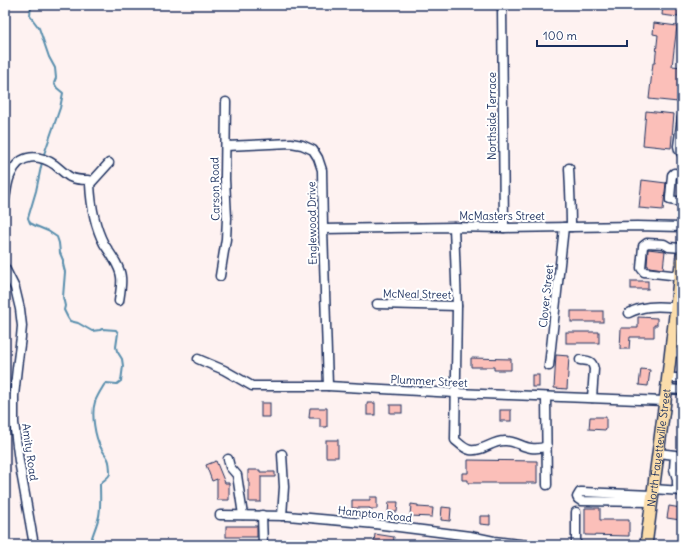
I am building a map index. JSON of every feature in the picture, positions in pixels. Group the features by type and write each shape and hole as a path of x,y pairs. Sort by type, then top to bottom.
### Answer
{"main road":[{"name":"North Fayetteville Street","path":"646,545 668,378 676,353 682,257"}],"street":[{"name":"Northside Terrace","path":"502,5 504,228"},
{"name":"Carson Road","path":"220,276 226,239 227,218 225,179 226,102"},
{"path":"682,118 678,146 682,154"},
{"name":"Englewood Drive","path":"226,146 291,143 302,145 313,150 318,158 322,170 328,386"},
{"path":"5,198 9,179 14,169 21,161 31,157 47,160 74,179 88,180 90,184 93,212 97,228 115,261 121,277 119,301"},
{"path":"90,184 109,163"},
{"name":"Clover Street","path":"549,366 571,206 569,168"},
{"path":"682,174 674,173 672,175 670,198 672,201 682,202"},
{"name":"McMasters Street","path":"323,229 630,226 682,227"},
{"path":"454,227 457,306 455,440 464,448 470,450 476,450 502,441 509,441 537,449 547,446"},
{"path":"680,276 644,272 641,268 643,246 647,243 664,244 669,247 682,248"},
{"name":"Amity Road","path":"5,268 15,288 22,326 14,396 14,422 19,461 34,545"},
{"name":"McNeal Street","path":"376,304 457,306"},
{"path":"629,313 637,309 649,307 673,307 679,305"},
{"name":"Plummer Street","path":"198,359 224,370 252,386 328,386 455,393 665,401"},
{"path":"580,360 587,361 593,365 592,398"},
{"path":"668,378 682,378"},
{"path":"667,389 682,390"},
{"path":"546,396 547,484"},
{"path":"652,495 580,492 577,497 581,502 652,495 681,491 677,484 674,469 675,455 658,453"},
{"path":"282,454 284,487 282,516"},
{"path":"228,459 230,468 237,476 243,514"},
{"path":"576,512 576,545"},
{"name":"Hampton Road","path":"220,515 243,514 282,516 375,524 527,545"},
{"path":"262,515 263,545"},
{"path":"468,545 470,536"}],"building":[{"path":"663,5 680,5 678,17 662,15"},
{"path":"654,23 677,26 672,66 682,67 678,102 649,99 658,35 653,34"},
{"path":"646,111 674,114 671,148 643,145"},
{"path":"642,180 666,183 663,210 639,208"},
{"path":"648,249 665,251 663,269 647,266"},
{"path":"631,281 648,281 648,289 631,289"},
{"path":"571,311 603,311 603,322 571,322"},
{"path":"638,317 657,318 657,325 654,325 654,337 630,337 629,349 620,349 621,328 638,328"},
{"path":"566,332 599,332 599,343 566,343"},
{"path":"556,355 569,356 567,389 554,388"},
{"path":"471,358 511,359 511,370 494,370 494,367 471,367"},
{"path":"641,369 650,370 648,386 639,385"},
{"path":"532,375 539,375 539,387 532,387"},
{"path":"261,403 270,403 270,417 261,417"},
{"path":"367,403 375,403 375,415 367,415"},
{"path":"390,405 402,405 402,413 390,413"},
{"path":"310,408 327,408 327,427 320,427 320,418 309,418"},
{"path":"500,410 511,410 511,421 500,421"},
{"path":"590,417 606,417 606,430 589,429"},
{"path":"326,440 338,440 338,457 326,457"},
{"path":"468,460 537,461 537,483 468,483 468,480 462,480 462,473 468,473"},
{"path":"216,461 225,483 229,483 229,500 217,500 217,479 212,481 206,465"},
{"path":"248,470 275,472 275,477 261,477 261,502 249,502"},
{"path":"370,497 377,497 377,509 352,508 352,500 370,500"},
{"path":"389,502 398,502 397,512 388,512"},
{"path":"411,504 418,505 418,507 433,508 432,517 410,516"},
{"path":"669,506 681,508 680,520 667,518"},
{"path":"442,507 451,508 450,521 441,520"},
{"path":"585,508 600,508 600,520 629,520 629,536 585,535"},
{"path":"480,516 490,516 490,525 480,524"},
{"path":"226,526 257,526 257,537 226,537"},
{"path":"375,534 394,537 393,545 374,542"}],"waterway":[{"path":"31,5 30,16 39,28 49,57 55,68 56,78 54,83 63,93 60,108 43,157"},
{"path":"42,162 36,191 28,218 30,223 57,237 65,272 63,297 65,306 64,310 70,321 78,323 92,331 102,329 116,330 118,333 116,347 122,359 123,366 121,381 117,384 106,383 98,395 94,407 93,413 95,432 109,461 110,474 100,484 100,512 91,541 93,545"}]}
